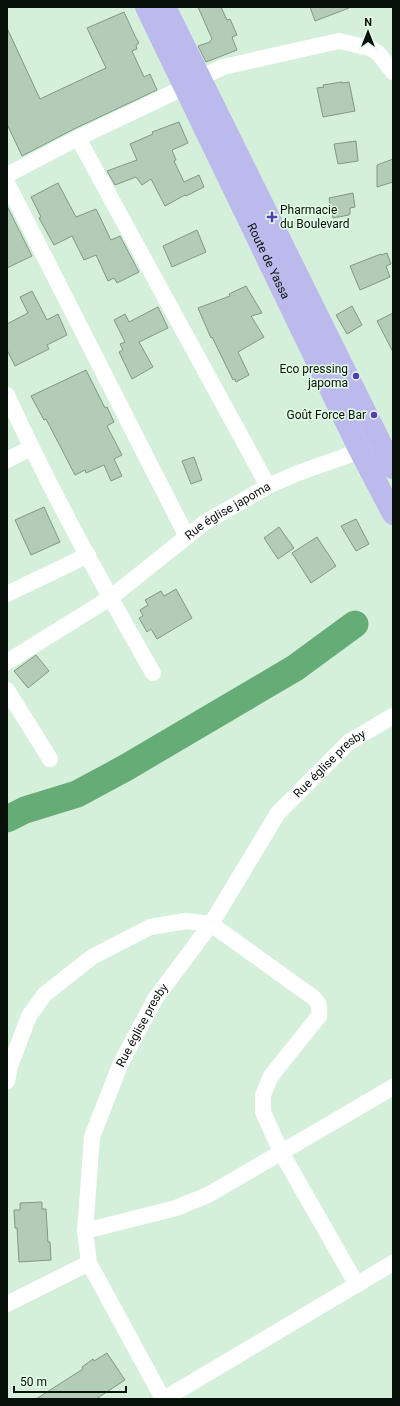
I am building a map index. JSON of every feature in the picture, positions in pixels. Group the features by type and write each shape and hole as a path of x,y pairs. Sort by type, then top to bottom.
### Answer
{"main road":[{"name":"Route de Yassa","path":"146,7 192,82 388,468 393,514"},
{"name":"Route de Yassa","path":"165,7 192,82 360,451 388,468"}],"street":[{"path":"7,175 78,138 223,67 339,41 370,48 378,53 393,72"},
{"path":"78,138 268,486"},
{"path":"7,183 187,537"},
{"path":"7,395 31,448 110,598 153,673"},
{"path":"7,460 31,448"},
{"name":"Rue église japoma","path":"7,662 110,598 204,522 268,486 298,473 360,451"},
{"path":"7,594 88,555"},
{"path":"7,690 50,759"},
{"name":"Rue église presby","path":"163,1399 89,1263 85,1231 92,1137 120,1065 155,999 211,924 278,813 349,742 393,716"},
{"path":"7,1081 10,1066 29,1016 46,994 92,957 150,927 186,921 211,924 314,998 319,1004 319,1016 271,1076 263,1095 263,1112 281,1152 357,1285"},
{"path":"85,1231 176,1208 208,1195 393,1087"},
{"path":"7,1304 89,1263"},
{"path":"163,1399 393,1263"}],"building":[{"path":"198,7 221,7 227,20 230,19 237,35 232,37 237,50 206,62 198,46 210,42 212,39"},
{"path":"310,7 349,7 349,8 315,21"},
{"path":"124,12 139,43 136,45 137,49 132,51 144,77 150,74 157,90 74,129 22,156 7,124 7,28 40,99 106,68 87,28"},
{"path":"349,82 355,111 323,117 317,88 324,87 323,85"},
{"path":"179,122 188,143 172,150 176,160 174,161 184,182 199,175 204,187 165,206 151,179 142,185 136,177 115,185 107,171 137,160 130,144 153,134 152,132"},
{"path":"356,141 358,161 338,164 334,144"},
{"path":"393,159 393,182 377,187 377,165"},
{"path":"58,183 76,217 96,209 111,240 120,236 139,272 117,283 114,278 108,281 96,255 84,260 72,236 54,245 39,218 41,217 31,197"},
{"path":"353,193 355,207 350,208 350,214 333,218 329,198"},
{"path":"7,206 32,256 7,268"},
{"path":"197,230 206,252 172,267 163,246"},
{"path":"387,253 391,264 386,266 390,277 360,290 350,266"},
{"path":"246,286 262,313 251,316 264,337 238,352 249,375 236,382 235,379 233,380 212,337 211,338 198,308 230,296 229,294"},
{"path":"32,291 47,320 58,314 67,335 47,345 49,349 15,366 7,350 7,324 28,313 20,297"},
{"path":"352,306 362,325 347,334 336,315"},
{"path":"158,307 168,328 139,342 153,367 132,379 119,352 123,350 120,344 125,342 114,320 125,314 129,322"},
{"path":"393,313 393,352 377,321"},
{"path":"86,370 105,408 107,407 114,422 107,426 122,455 114,459 122,476 111,481 104,465 86,473 85,470 75,475 46,419 44,420 31,396"},
{"path":"194,457 202,480 191,484 182,461"},
{"path":"44,507 60,542 31,555 15,520"},
{"path":"356,519 369,544 356,551 341,526"},
{"path":"279,527 294,548 278,559 264,538"},
{"path":"317,537 336,566 311,583 292,553"},
{"path":"176,589 192,618 157,639 151,629 147,632 139,618 143,616 140,610 148,605 145,600 161,591 164,596"},
{"path":"36,655 49,671 28,688 14,671"},
{"path":"42,1202 42,1209 46,1209 48,1242 50,1242 51,1260 19,1262 17,1228 15,1228 14,1210 20,1210 20,1203"},
{"path":"107,1353 125,1380 96,1399 36,1399 83,1369 82,1367 93,1359 94,1361"}],"waterway":[{"path":"7,819 25,810 77,794 127,767 295,668 355,624"}],"place":[{"name":"Pharmacie du Boulevard","path":"272,217"},
{"name":"Eco pressing japoma","path":"356,376"},
{"name":"Goût Force Bar","path":"374,415"}]}
